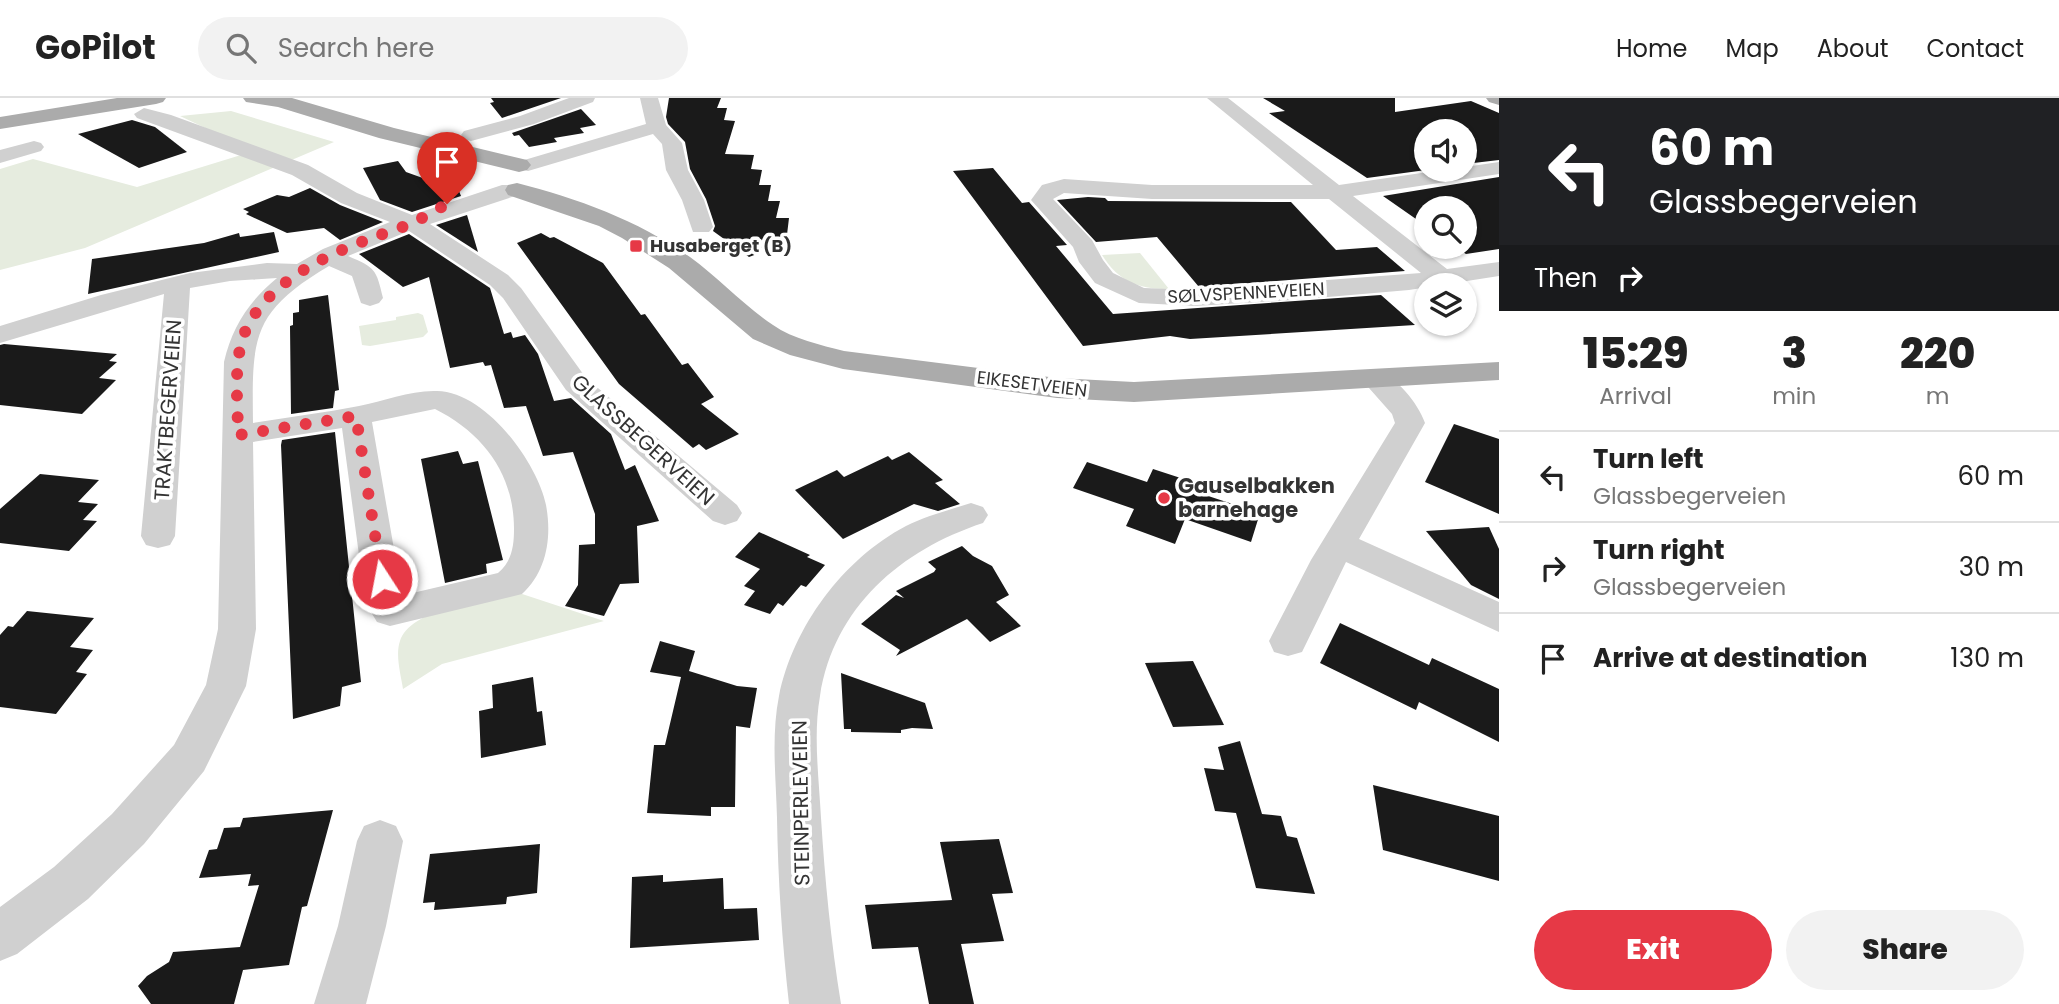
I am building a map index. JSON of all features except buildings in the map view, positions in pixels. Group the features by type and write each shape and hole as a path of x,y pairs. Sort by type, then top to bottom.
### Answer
{"main road":[{"name":"EIKESETVEIEN","path":"253,98 280,101 439,147 535,171 608,221 680,262 764,333 801,349 843,360 1088,391 1134,392 1499,372"},
{"path":"0,123 150,106"},
{"name":"EIKESETVEIEN","path":"439,147 489,178 491,184 608,221"},
{"path":"489,178 495,171 535,171 529,188 514,190"}],"street":[{"path":"471,135 492,122 527,120 586,98"},
{"path":"649,98 657,127 672,143 677,170 693,200 701,227"},
{"path":"1216,98 1437,273"},
{"name":"GLASSBEGERVEIEN","path":"150,106 164,118 300,170 349,198 413,223 499,280 512,293 576,384 725,513"},
{"path":"535,171 593,145 657,127"},
{"path":"0,157 34,147"},
{"path":"1333,192 1499,168"},
{"path":"413,223 489,178"},
{"name":"SØLVSPENNEVEIEN","path":"1333,192 1152,192 1064,186 1046,192 1042,200 1084,245 1091,262 1104,278 1139,295 1195,298 1414,281"},
{"path":"0,937 71,883 128,829 170,782 203,735 226,686 237,629 238,362 242,341 251,322 270,297 315,264 413,223 514,190"},
{"path":"315,264 364,272 370,298"},
{"name":"TRAKTBEGERVEIEN","path":"0,335 178,284 247,270 315,264"},
{"path":"1470,273 1499,269"},
{"name":"TRAKTBEGERVEIEN","path":"158,536 178,284"},
{"path":"1288,640 1324,569 1410,423 1406,411 1375,379"},
{"path":"238,435 439,400 487,429 510,456 528,491 531,521 529,556 518,578 509,584 390,612 375,542 356,416"},
{"name":"STEINPERLEVEIEN","path":"815,1004 806,944 797,782 796,740 803,679 819,640 853,587 893,551 914,537 971,515"},
{"path":"1340,545 1499,618"},
{"path":"340,1004 362,926 380,841"}],"shaded area":[{"path":"231,111 334,142 85,248 0,270 0,169 33,159 137,187 254,151 180,116"},
{"path":"1140,253 1169,289 1139,285 1122,278 1102,255"},
{"path":"418,313 423,315 428,332 423,337 362,345 359,326 396,320 396,317"},
{"path":"510,590 604,621 442,664 403,689 398,652 406,630 417,621 448,607"}],"place":[{"name":"Husaberget (B)","path":"636,246"},
{"name":"Gauselbakken barnehage","path":"1164,498"}],"route":[{"path":"382,579 356,416 238,435 238,362 242,341 259,310 270,297 302,272 349,247 413,223 447,204"}]}
